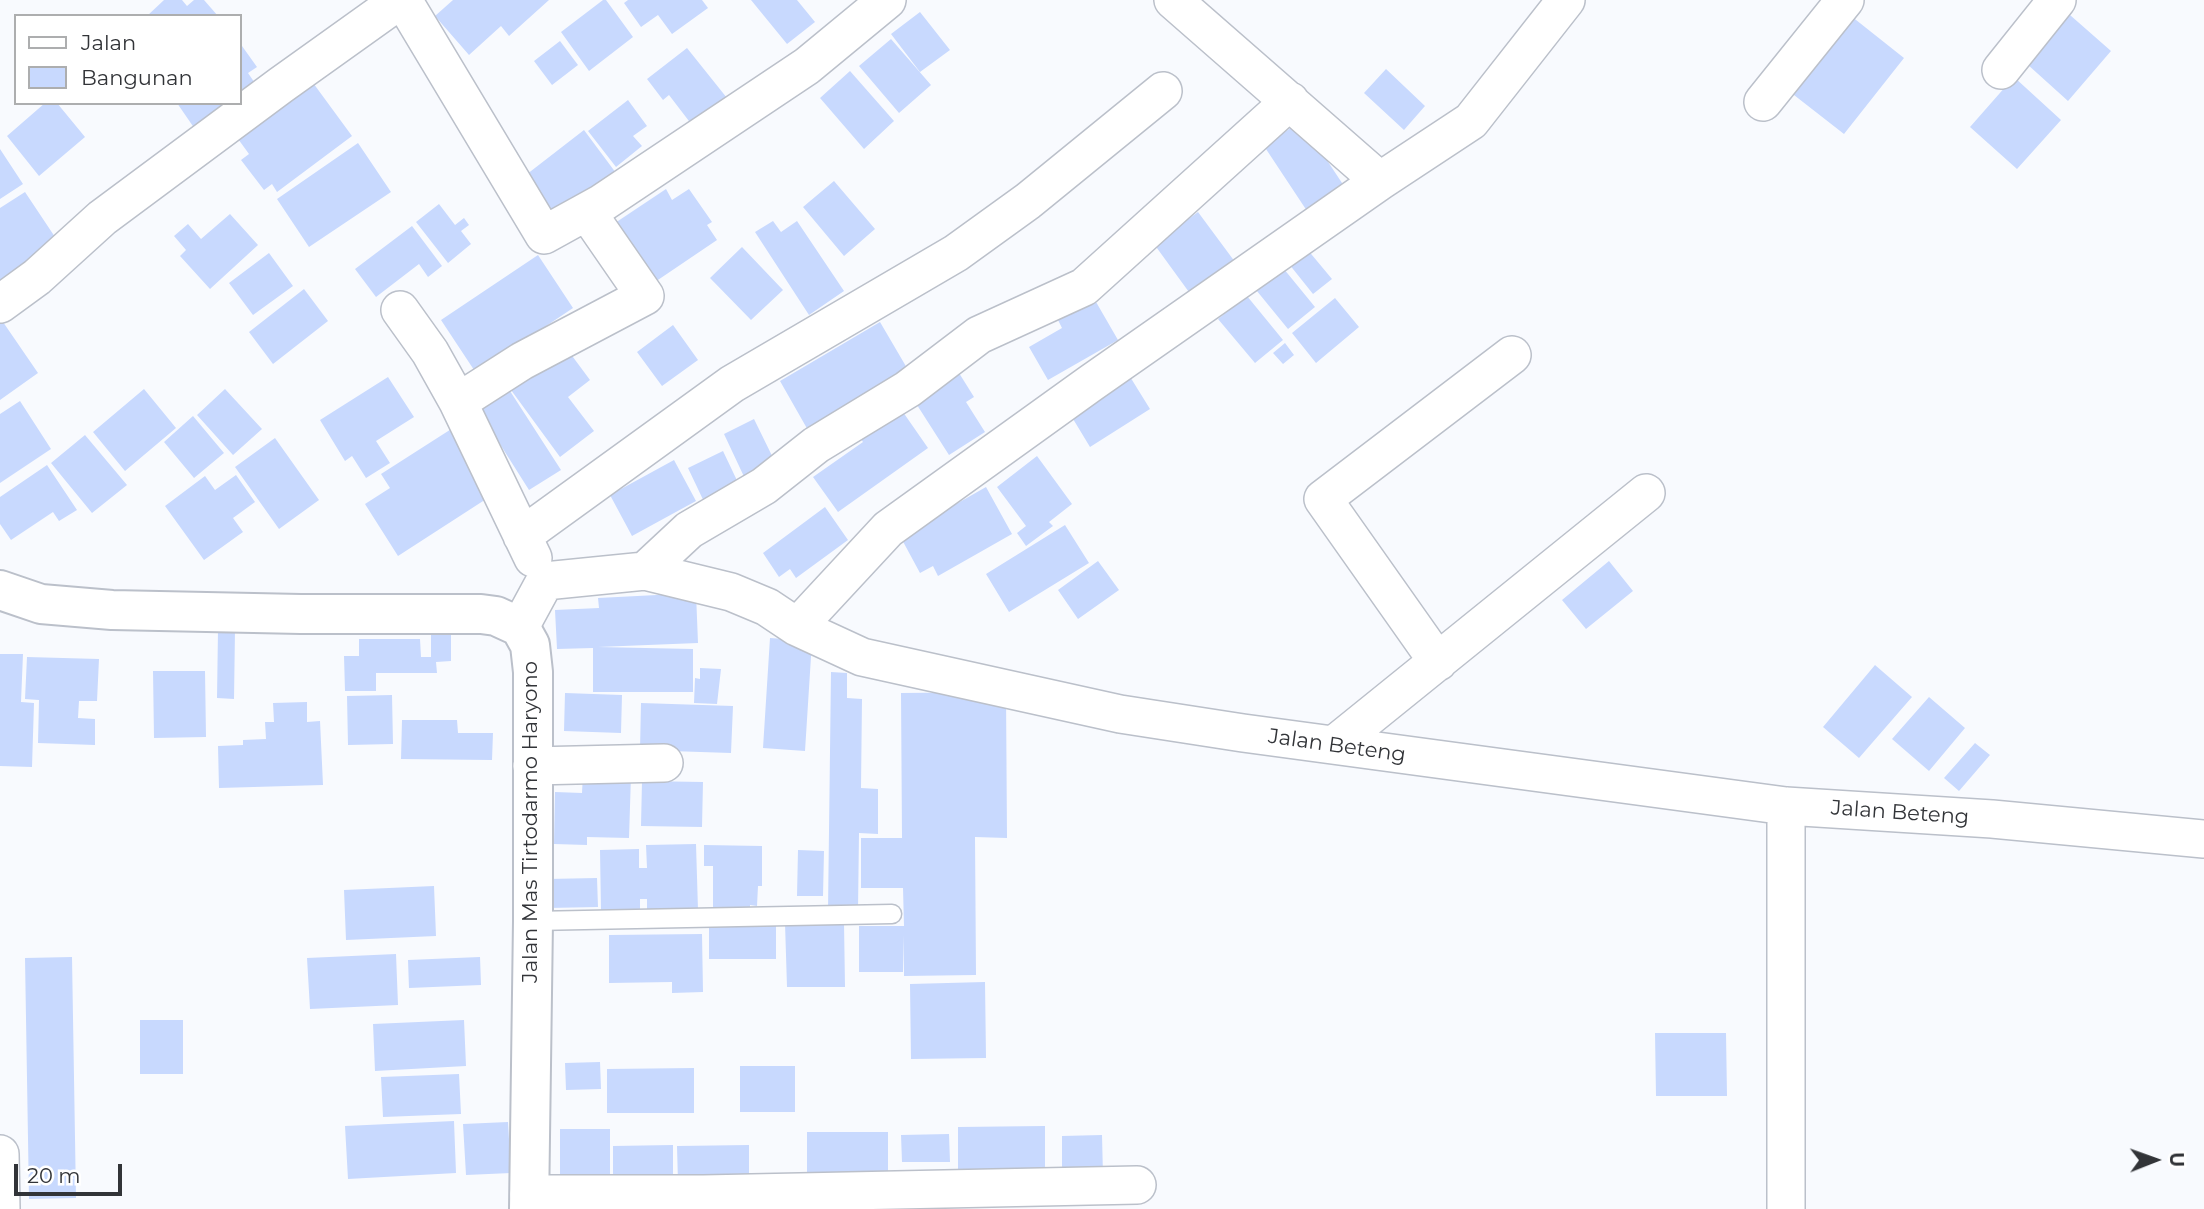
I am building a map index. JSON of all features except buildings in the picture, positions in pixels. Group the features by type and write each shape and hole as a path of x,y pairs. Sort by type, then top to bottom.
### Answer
{"street":[{"path":"0,304 37,277 102,218 401,0 544,235 587,212 807,66 887,0"},
{"path":"1173,0 1380,181"},
{"path":"797,627 888,529 1380,181 1471,121 1566,0"},
{"path":"1763,102 1845,0"},
{"path":"2001,70 2057,0"},
{"path":"522,536 733,384 956,253 1028,201 1163,91"},
{"path":"645,571 689,530 764,486 816,445 908,389 979,335 1084,287 1290,101"},
{"path":"458,402 522,362 645,296 587,212"},
{"path":"0,590 41,604 112,610 481,614 496,616 520,627 545,581 458,402 430,352 400,310"},
{"path":"1438,662 1323,499 1511,355"},
{"path":"1334,745 1646,493"},
{"name":"Jalan Beteng","path":"545,581 645,571 731,592 766,607 797,627 862,657 1120,713 1334,745 1787,806 1992,819 2204,839"},
{"name":"Jalan Mas Tirtodarmo Haryono","path":"520,627 527,636 532,656 533,921 529,1202"},
{"path":"532,766 664,763"},
{"path":"1786,1209 1787,806"},
{"path":"0,1154 1,1209"},
{"path":"529,1202 703,1201 1137,1185"}],"lane":[{"path":"533,921 892,914"}]}
